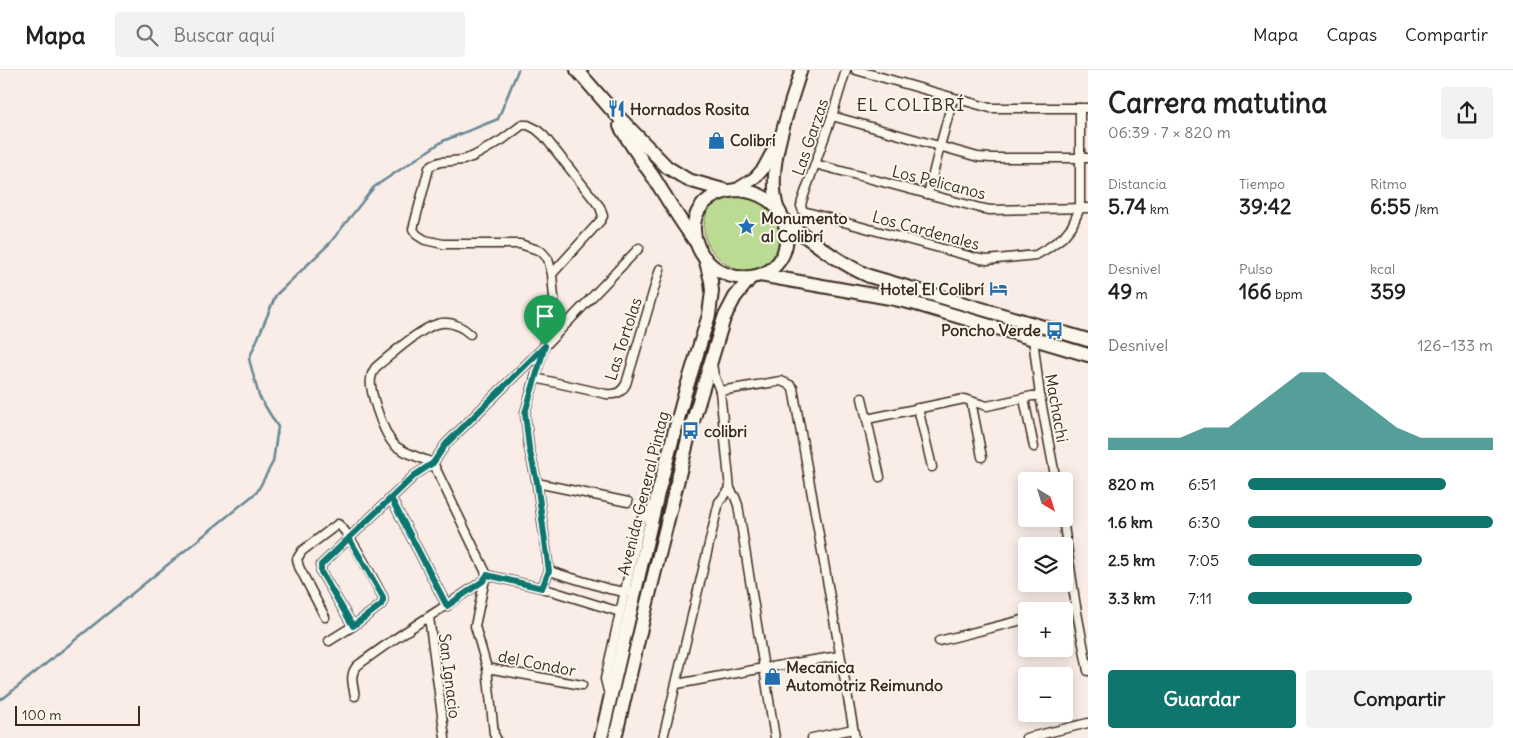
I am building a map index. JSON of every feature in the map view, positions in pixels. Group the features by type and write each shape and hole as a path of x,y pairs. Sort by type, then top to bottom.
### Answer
{"highway":[{"path":"577,70 655,157 674,173 688,180 732,190 744,190 770,201 781,214 850,268 869,276 1088,340"},
{"path":"610,108 632,146 705,258 714,268 727,275 741,278 756,276 899,300 1088,355"},
{"path":"695,241 694,223 696,214 703,204 710,198 732,190"},
{"path":"756,276 773,268 783,257 786,249 787,234 781,214"},
{"name":"Avenida General Pintag","path":"601,738 656,504 685,393 709,314 712,291 705,258"},
{"name":"Avenida General Pintag","path":"615,738 690,431 712,356 724,318 731,303 756,276"}],"main road":[{"path":"781,214 775,197 776,162 781,137 802,70"},
{"path":"732,190 751,181 759,174 781,137"}],"street":[{"name":"Las Garzas","path":"805,212 802,210 802,204 846,70"},
{"path":"856,70 953,99 994,108 1084,108 1084,208"},
{"path":"928,194 953,99"},
{"path":"832,116 983,158 1084,158"},
{"path":"542,588 549,571 537,482 529,448 525,413 552,319 554,298 552,274 548,258 541,251 520,244 443,244 425,240 417,235 414,229 427,173 432,165 450,160 463,160 474,156 522,126 528,125 544,136 600,207 602,213 601,220 552,274"},
{"name":"Los Pelicanos","path":"815,164 990,210 1084,208"},
{"name":"Los Cardenales","path":"805,212 988,260 1040,254 1068,232 1084,208"},
{"path":"353,626 320,570 321,565 415,475 433,463 446,444 545,346 639,248"},
{"name":"Las Tortolas","path":"534,378 606,394 614,395 623,390 660,269"},
{"path":"470,334 461,326 450,323 439,323 427,328 401,346 373,371 371,385 384,428 391,442 397,447 433,463 485,578 475,626 487,668 496,738"},
{"name":"Machachi","path":"1033,338 1040,396 1054,472"},
{"path":"712,356 714,375 720,391 730,489 738,505 775,738"},
{"path":"720,391 781,381 793,388 854,734 812,738"},
{"path":"866,419 964,399 987,406 1040,396"},
{"path":"862,398 880,477"},
{"path":"1024,398 1034,447"},
{"path":"971,401 982,457"},
{"path":"918,408 932,467"},
{"path":"537,482 628,502"},
{"path":"663,738 719,502 730,489"},
{"path":"391,498 447,606"},
{"path":"610,700 605,679 620,612 642,520 656,504"},
{"path":"325,618 299,567 297,559 302,551 338,524 342,526 383,597 383,601 381,605 353,626 329,641"},
{"path":"1064,528 1088,671"},
{"path":"549,571 625,592"},
{"path":"355,696 351,680 354,670 372,654 447,606 485,578 542,588 620,612"},
{"name":"San Ignacio","path":"429,617 444,738"},
{"path":"939,641 1018,621"},
{"path":"676,684 839,656"},
{"name":"del Condor","path":"487,668 582,685"},
{"path":"1026,738 1088,723"}],"green space":[{"path":"735,197 757,202 771,213 778,227 778,243 773,257 763,267 749,271 731,267 718,257 707,243 704,223 708,210 712,205 724,198"}],"waterway":[{"path":"0,699 5,697 257,492 273,462 278,427 259,396 249,359 276,295 330,243 374,187 443,141 498,119 518,70"}],"place":[{"name":"Hornados Rosita","path":"616,109"},
{"name":"Colibrí","path":"716,140"},
{"name":"Monumento al Colibrí","path":"747,227"},
{"name":"Hotel El Colibrí","path":"998,289"},
{"name":"Poncho Verde","path":"1055,330"},
{"name":"colibri","path":"690,431"},
{"name":"Mecanica Automotriz Reimundo","path":"772,676"}],"district":[{"name":"EL COLIBRÍ","path":"911,105"}],"route":[{"path":"545,346 446,444 438,453 433,463 415,475 349,538 321,565 321,572 353,626 381,605 383,597 349,538 391,498 447,606 483,581 487,575 542,588 549,571 547,549 537,482 529,448 525,413 545,346"}]}
